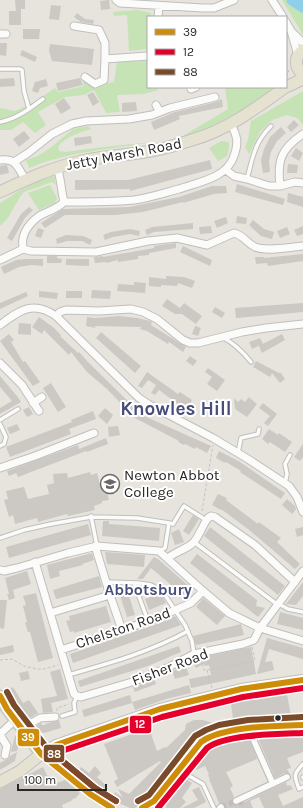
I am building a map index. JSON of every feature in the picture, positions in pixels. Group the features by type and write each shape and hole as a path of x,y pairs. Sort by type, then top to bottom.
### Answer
{"main road":[{"path":"300,53 296,62 300,71"},
{"name":"Jetty Marsh Road","path":"287,85 289,80 300,71"},
{"name":"Jetty Marsh Road","path":"287,87 303,79"},
{"name":"Jetty Marsh Road","path":"0,192 25,179 57,167 109,156 153,151 194,140 231,124 285,88"},
{"path":"0,782 20,771 41,754 56,745 160,709 241,689 303,680"},
{"path":"0,696 18,725 41,754"}],"street":[{"path":"116,0 120,3 214,8 234,0"},
{"path":"272,0 282,16"},
{"path":"158,16 159,6"},
{"path":"287,24 300,53"},
{"path":"74,26 99,30 105,43 106,59 104,80 95,84 85,77"},
{"path":"291,31 303,43"},
{"path":"106,59 147,56"},
{"path":"14,162 52,134 72,124 86,121 129,119 152,115 177,106 215,97"},
{"path":"156,105 160,112"},
{"path":"24,249 22,238 34,220 43,214 58,208 64,202 135,200 217,176 226,170 232,163 236,151 238,139 231,124"},
{"path":"280,186 279,178 282,154 294,140 303,134"},
{"path":"0,160 10,159 14,162 25,179"},
{"path":"57,167 64,202"},
{"path":"226,170 234,176 247,178 269,186 280,186 295,182 303,183"},
{"path":"0,260 24,249 31,251 96,252 148,241 177,238 207,245 234,233 242,236 257,247 267,249 303,246"},
{"path":"0,325 14,314 30,307 42,308 56,316 139,398 165,414 213,438 285,483 300,496 303,512"},
{"path":"56,316 60,312 66,310 131,309 143,312 157,319 190,343 198,343 266,328 303,324"},
{"path":"0,363 22,385 39,412"},
{"path":"33,403 42,397"},
{"path":"0,468 94,433"},
{"path":"168,558 194,542 207,519 211,516 215,517 255,545 294,582"},
{"path":"96,546 122,630"},
{"path":"0,570 4,571 96,546 159,551 229,613 260,628 303,641"},
{"path":"35,562 75,698"},
{"path":"250,642 256,637 260,628 294,582 302,575"},
{"name":"Chelston Road","path":"61,650 148,621 175,610 190,603 203,591"},
{"path":"50,613 110,595"},
{"name":"Fisher Road","path":"75,698 132,682 163,670 196,654 250,642"},
{"path":"5,755 7,746 0,735 18,725 58,714"},
{"path":"252,729 254,741 273,784"},
{"path":"142,808 154,801 201,742 218,733"},
{"path":"41,754 104,806 112,808"},
{"path":"238,800 287,777"},
{"path":"154,801 161,808"}],"lane":[{"path":"0,68 22,70 24,91 28,109"},
{"path":"0,122 14,118 43,99"},
{"path":"247,178 255,147 262,135 271,126"},
{"path":"221,337 245,354 252,362"},
{"path":"0,420 18,409"},
{"path":"0,424 6,437 4,444 0,446"},
{"path":"238,453 241,438 258,434 259,429"},
{"path":"285,483 287,474 285,464 290,455"},
{"path":"0,538 50,524 91,515 138,518 173,524 184,506 207,519"},
{"path":"91,515 96,546"},
{"path":"159,551 165,548 169,523"},
{"path":"194,542 278,604 288,609 303,612"},
{"path":"106,582 151,585 158,589 165,595 188,631 196,654"},
{"path":"134,583 148,621"},
{"path":"68,675 137,655 169,642 188,631"},
{"path":"58,714 75,712 75,698"},
{"path":"218,733 303,724"},
{"path":"303,764 295,772 294,776 299,789 303,787"},
{"path":"179,770 203,784 214,808"}],"path":[{"path":"207,519 202,512 213,438"},
{"path":"196,654 204,670 255,662 250,642"},
{"path":"0,660 12,659 24,666 37,669 48,668 65,663"},
{"path":"208,670 212,691"},
{"path":"58,714 57,708 75,698"},
{"path":"248,723 252,740"}],"green space":[{"path":"282,0 303,0 303,35"},
{"path":"137,10 151,13 151,16 147,16 147,49 129,51 127,15 114,16 113,12"},
{"path":"147,61 147,88 157,88 158,90 144,94 117,95 120,112 106,113 94,90 84,95 65,97 38,112 46,125 35,133 23,122 11,130 0,130 0,108 15,111 31,104 55,88 58,92 84,86 82,77 94,86 114,82 117,62"},
{"path":"225,88 275,88 254,103 232,116 196,132 183,136 228,109"},
{"path":"303,91 303,125 297,118 287,115 272,120 260,132 249,154 245,147 248,140 251,121"},
{"path":"88,126 91,129 64,141 58,147 59,151 65,152 153,142 58,158 29,168 26,160 38,156 49,149 73,129"},
{"path":"221,141 229,142 229,148 227,156 218,161 209,148"},
{"path":"54,176 56,185 52,182 24,192 7,219 0,226 0,203 39,181"},
{"path":"50,185 57,198 55,203 39,210 28,193"}],"building":[{"path":"15,0 25,0 25,9 21,9 21,25 9,25 9,11 16,11"},
{"path":"109,0 110,9 101,10 100,1"},
{"path":"51,5 61,6 59,20 49,19"},
{"path":"77,13 85,19 94,20 93,24 81,22 74,17"},
{"path":"23,29 40,29 39,39 23,39"},
{"path":"0,43 7,43 6,56 0,55"},
{"path":"50,44 94,49 92,65 52,61 49,51"},
{"path":"22,50 37,57 35,62 20,55"},
{"path":"14,78 15,86 0,87 0,79"},
{"path":"80,78 83,85 58,91 56,83"},
{"path":"46,79 48,86 40,88 38,93 32,91 35,82"},
{"path":"93,92 99,102 93,106 87,95"},
{"path":"64,98 71,108 61,114 55,104"},
{"path":"222,99 223,107 179,116 180,119 154,130 151,122 175,112 216,102"},
{"path":"136,102 137,111 122,112 122,103"},
{"path":"294,120 299,125 291,132 287,127"},
{"path":"281,127 286,133 277,141 271,152 269,161 270,172 263,173 261,160 264,149 270,137"},
{"path":"24,131 30,138 19,147 13,139"},
{"path":"91,136 92,143 75,146 74,138"},
{"path":"296,148 303,153 299,161 291,156"},
{"path":"210,160 212,169 130,191 130,189 75,190 75,180 128,180"},
{"path":"288,164 298,165 297,173 287,173"},
{"path":"7,165 9,173 0,175 0,166"},
{"path":"237,184 285,199 283,205 235,192"},
{"path":"212,186 226,186 227,193 214,194 143,212 116,215 65,215 45,228 41,223 63,209 129,207 179,197"},
{"path":"288,193 303,197 303,207 287,202"},
{"path":"29,207 33,210 25,218 12,241 7,238 21,214"},
{"path":"237,216 247,218 246,224 236,223"},
{"path":"226,217 228,223 217,228 214,221"},
{"path":"253,220 264,229 274,232 272,239 261,236 249,225"},
{"path":"193,223 193,229 154,232 147,235 145,230 152,227"},
{"path":"211,226 212,233 200,234 199,227"},
{"path":"303,226 303,234 297,236 294,230"},
{"path":"287,227 290,234 280,238 277,231"},
{"path":"38,228 44,230 41,238 35,236"},
{"path":"130,229 140,231 139,236 130,234 105,240 103,235 111,232"},
{"path":"66,235 83,236 92,240 90,245 82,241 67,241 57,244 56,239"},
{"path":"176,243 176,248 149,253 149,255 138,256 138,259 95,263 94,257 103,257"},
{"path":"183,246 212,260 210,266 180,252"},
{"path":"303,254 303,261 268,266 267,263 256,264 255,257 264,258"},
{"path":"47,256 57,256 57,258 62,259 61,263 47,263"},
{"path":"43,259 43,266 31,265 19,267 4,274 1,267 16,260"},
{"path":"66,259 89,259 89,266 66,265"},
{"path":"166,276 184,277 195,281 192,288 178,283 177,286 149,286 149,277 166,279"},
{"path":"134,282 146,283 145,293 117,291 118,284 134,285"},
{"path":"92,290 111,291 110,299 91,298"},
{"path":"39,291 58,293 57,299 39,297"},
{"path":"66,291 82,291 82,298 66,298"},
{"path":"26,292 28,296 0,309 0,303"},
{"path":"167,299 180,308 184,303 202,316 196,324 182,314 175,314 162,306"},
{"path":"303,303 303,312 236,318 235,308"},
{"path":"215,307 225,313 222,318 212,312"},
{"path":"119,316 150,321 152,322 151,325 186,347 183,352 169,342 168,344 147,331 140,329 141,327 94,326 96,328 86,326 87,317 95,318"},
{"path":"39,317 53,327 61,335 60,336 78,353 79,352 142,415 211,446 207,453 196,447 195,449 185,444 184,445 135,418 107,389 87,372 71,352 69,355 44,330 42,334 32,327"},
{"path":"19,323 31,324 31,335 18,334"},
{"path":"195,326 201,328 198,336 192,334"},
{"path":"101,332 141,366 135,373 96,338"},
{"path":"9,334 14,340 11,342 23,362 25,361 40,382 33,386 0,341"},
{"path":"282,334 285,340 262,353 259,346"},
{"path":"260,338 263,344 252,349 249,342"},
{"path":"190,356 197,361 193,366 186,361"},
{"path":"256,361 279,373 280,372 285,379 280,383 272,373 270,377 253,367"},
{"path":"208,368 225,380 217,391 207,384 212,377 205,372"},
{"path":"147,372 178,394 180,392 192,400 186,410 159,390 155,395 151,393 156,385 148,380 142,388 138,386"},
{"path":"0,376 21,402 0,414 0,408 12,401 0,387"},
{"path":"51,383 66,407 58,412 43,388"},
{"path":"249,397 257,404 247,417 235,409 234,398 238,402 241,399 245,402"},
{"path":"263,403 277,414 268,426 264,423 270,416 259,408"},
{"path":"29,407 33,414 27,417 23,410"},
{"path":"105,408 113,415 107,424 98,416"},
{"path":"93,411 96,419 69,429 71,434 10,457 6,447 72,422 71,420"},
{"path":"17,424 20,430 10,434 7,428"},
{"path":"118,426 120,435 109,437 108,427"},
{"path":"269,429 278,435 279,433 292,442 285,452 270,442 268,444 262,439"},
{"path":"106,438 108,444 18,477 16,473 9,476 7,471 78,445 79,449"},
{"path":"303,444 303,457 300,461 294,457"},
{"path":"219,451 240,462 285,493 281,499 240,472 241,471 216,458"},
{"path":"90,472 91,475 97,473 101,489 106,488 109,500 102,501 102,503 94,506 95,510 68,516 67,514 38,522 37,518 15,524 13,515 9,517 4,500 8,499 6,491 24,487 28,499 49,494 47,485 54,483 53,474 67,473 68,478"},
{"path":"218,494 227,498 226,500 258,524 259,522 281,538 277,542 300,564 295,569 248,529 221,509 212,505"},
{"path":"287,499 295,506 296,509 292,514 282,505"},
{"path":"193,515 199,519 189,535 183,531"},
{"path":"103,521 109,521 109,524 160,528 159,541 102,536"},
{"path":"88,524 91,535 9,558 6,547"},
{"path":"210,527 285,586 278,595 204,536"},
{"path":"303,527 303,535 297,537 295,529"},
{"path":"179,529 184,542 175,545 171,533"},
{"path":"105,552 145,555 144,567 107,564"},
{"path":"92,553 94,560 82,564 83,565 59,571 60,576 50,579 47,565"},
{"path":"197,554 257,600 256,606 265,608 258,617 190,563"},
{"path":"154,557 190,587 183,595 151,568 143,579 137,579"},
{"path":"27,571 31,584 13,590 15,598 9,600 5,578"},
{"path":"99,576 102,587 56,599 53,590"},
{"path":"303,582 303,596 296,605 286,604"},
{"path":"117,586 126,586 135,615 127,617"},
{"path":"36,593 53,658 38,662 30,632 28,632 25,623 27,622 23,606 26,605 23,596"},
{"path":"159,594 163,597 166,603 149,610 145,599"},
{"path":"203,598 225,616 217,625 196,607"},
{"path":"0,600 7,600 4,629 0,628"},
{"path":"106,606 111,622 74,633 74,631 70,632 66,621 70,620 69,616"},
{"path":"280,612 303,618 303,630 277,624"},
{"path":"175,616 181,625 73,663 70,654 157,624"},
{"path":"241,624 244,635 196,645 193,636"},
{"path":"267,638 303,648 303,659 269,649 265,662 272,661 274,670 257,674"},
{"path":"13,645 14,652 0,655 0,648"},
{"path":"179,646 181,652 148,666 80,687 78,681"},
{"path":"251,647 256,674 191,688 189,679 211,675 209,665 205,666 204,664 196,668 192,661 198,658"},
{"path":"186,667 189,675 175,679 172,671"},
{"path":"60,669 68,699 51,703 53,712 43,713 41,699 57,696 50,672"},
{"path":"28,671 30,679 21,681 19,673"},
{"path":"154,679 156,684 135,692 133,687"},
{"path":"189,685 191,693 166,699 135,710 132,702"},
{"path":"13,687 23,703 29,700 38,713 26,720 7,691"},
{"path":"286,689 291,716 234,725 230,698"},
{"path":"130,695 132,703 84,717 82,710"},
{"path":"59,720 61,728 44,733 38,731 35,727 41,723 42,725 46,725 45,724"},
{"path":"194,720 203,720 213,723 200,733 184,755 146,798 135,808 130,808 112,800 115,792 123,798 118,789 129,794 161,762 160,761 117,787 114,781 118,779 104,744 149,728 157,751 165,747 166,748 185,730 186,724"},
{"path":"303,730 303,752 287,758 291,768 287,769 289,773 285,773 275,778 257,736 259,738 274,731"},
{"path":"247,732 257,759 226,772 233,786 230,788 234,797 232,803 238,805 286,782 287,786 290,785 293,789 278,795 283,806 303,797 303,808 264,808 259,797 250,801 253,808 225,808 224,804 219,803 205,766 196,770 194,766 185,770 196,756"},
{"path":"15,735 19,743 17,751 11,752"},
{"path":"17,752 15,761 0,770 0,763"},
{"path":"95,766 101,773 97,777 107,786 101,793 76,774 81,767 89,773"},
{"path":"43,767 52,785 65,780 80,793 75,799 74,798 62,805 63,808 0,808 0,789"},
{"path":"182,779 186,779 192,783 182,798 186,802 180,808 167,808 161,801"},
{"path":"199,787 206,802 194,808 182,808 198,800 192,790"}],"waterway":[{"path":"292,0 303,7"}],"tunnel":[{"path":"239,800 243,808"},
{"path":"221,807 236,801"}],"transit line":[{"name":"39","path":"41,754 56,745 160,709 241,689 303,680"},
{"name":"12","path":"116,801 95,788 55,755 59,752 162,717 243,697 303,688"},
{"name":"88","path":"7,692 14,705 47,748 95,788 116,801"},
{"name":"39","path":"0,696 7,709 41,754 90,794 112,808"},
{"name":"88","path":"138,801 149,795 195,736 206,730 219,725 248,720 302,717"},
{"name":"39","path":"142,808 154,801 201,742 222,733 236,730 303,725"},
{"name":"12","path":"158,808 207,748 216,743 239,737 267,734 303,733"}],"place":[{"name":"Newton Abbot College","path":"110,484"}],"district":[{"name":"Knowles Hill","path":"176,408"},
{"name":"Abbotsbury","path":"148,589"}]}
